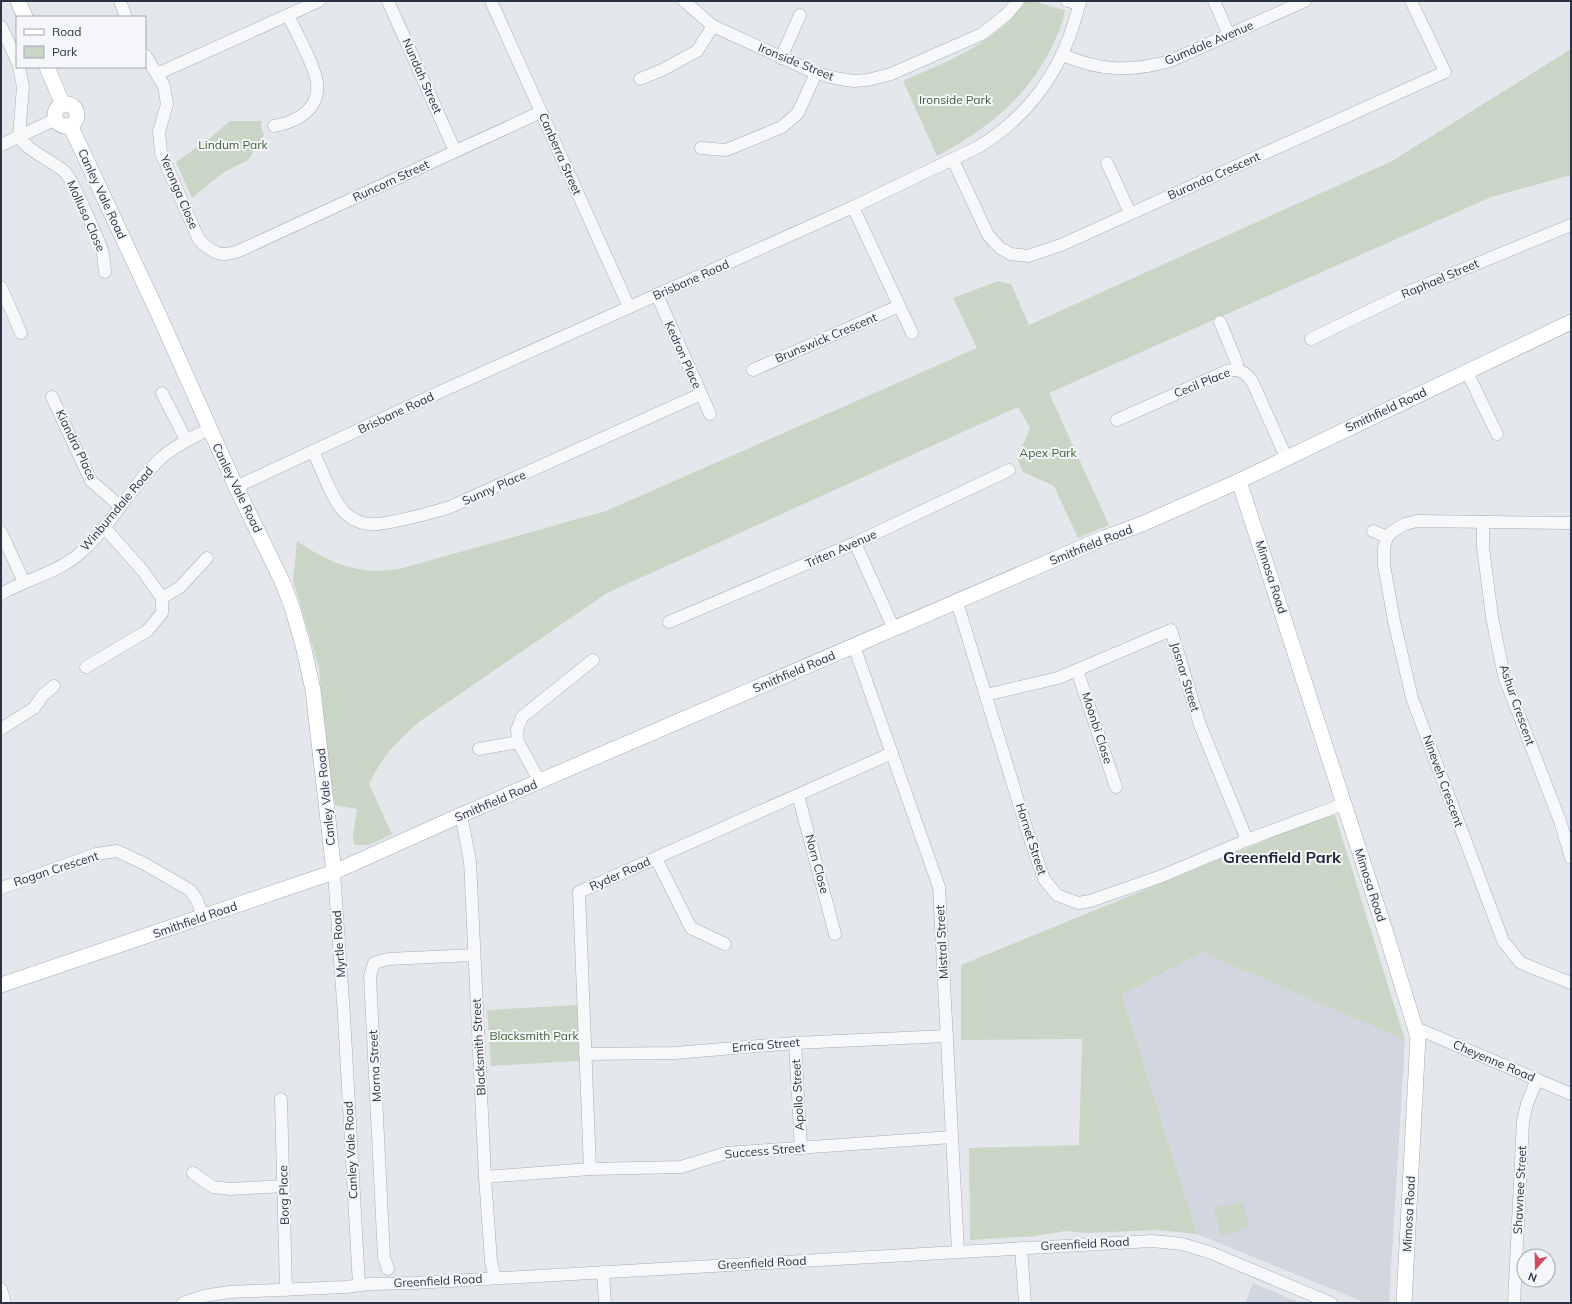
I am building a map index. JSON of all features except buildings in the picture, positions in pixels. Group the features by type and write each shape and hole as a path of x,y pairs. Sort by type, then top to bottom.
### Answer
{"main road":[{"path":"18,1 25,16"},
{"path":"46,68 63,105"},
{"path":"63,105 71,106 76,111 76,119 70,125 62,125 56,119 56,110 63,105"},
{"name":"Canley Vale Road","path":"70,125 158,313 209,429 282,581 296,620 313,690 320,740 334,872"},
{"name":"Smithfield Road","path":"1,985 203,918 334,872 461,815 1104,538 1142,524 1239,481 1571,322"},
{"name":"Mimosa Road","path":"1239,481 1416,1028 1418,1051 1404,1303"}],"street":[{"path":"120,1 126,16"},
{"path":"157,74 319,1"},
{"name":"Nundah Street","path":"388,1 455,151"},
{"name":"Canberra Street","path":"491,1 629,307"},
{"name":"Ironside Street","path":"684,1 713,26 816,73 853,81 868,80 892,74 982,34 1002,19 1018,1"},
{"path":"1067,1 1080,3"},
{"path":"1214,1 1229,35"},
{"name":"Gumdale Avenue","path":"1063,55 1109,68 1144,68 1170,62 1305,1"},
{"name":"Buranda Crescent","path":"953,160 988,235 1000,248 1011,254 1028,256 1060,245 1445,72 1411,1"},
{"name":"Brisbane Road","path":"236,487 853,206 953,160 985,143 1017,117 1042,89 1063,55 1072,32 1080,3"},
{"path":"781,58 800,14"},
{"path":"274,126 288,124 307,112 312,105 317,91 315,74 288,15"},
{"path":"1,26 16,59"},
{"path":"640,79 662,70 697,51 713,26"},
{"name":"Yeronga Close","path":"146,57 164,86 167,104 159,132 161,153 199,240 207,248 217,254 229,255 241,250"},
{"path":"19,68 24,87 19,137"},
{"path":"701,148 726,150 782,127 798,112 816,73"},
{"name":"Runcorn Street","path":"241,250 541,112"},
{"path":"1,145 56,119"},
{"name":"Molluso Close","path":"19,137 25,146 45,158 66,174 80,200 103,254 105,272"},
{"path":"1107,163 1130,213"},
{"path":"853,206 912,333"},
{"name":"Raphael Street","path":"1311,339 1408,292 1571,225"},
{"path":"1,287 21,333"},
{"name":"Kedron Place","path":"657,295 710,414"},
{"name":"Brunswick Crescent","path":"752,370 899,306"},
{"path":"1220,322 1237,363 1236,370"},
{"name":"Cecil Place","path":"1117,420 1227,371 1236,370 1246,374 1252,381 1286,458"},
{"path":"1467,372 1497,434"},
{"path":"162,393 186,440"},
{"name":"Sunny Place","path":"313,451 336,500 343,511 351,518 361,522 381,524 450,508 701,394"},
{"name":"Kiandra Place","path":"52,397 91,481 120,506"},
{"name":"Winburndale Road","path":"1,594 58,567 79,554 104,527 156,463 186,440 209,429"},
{"name":"Triten Avenue","path":"669,622 855,543 1009,470"},
{"path":"1373,531 1387,537 1393,531 1405,524 1417,521 1571,523"},
{"name":"Ashur Crescent","path":"1483,522 1482,547 1492,617 1504,676 1560,821 1571,858"},
{"path":"86,667 147,631 162,613 162,598 143,571 104,527"},
{"path":"1,532 24,582"},
{"name":"Nineveh Crescent","path":"1387,537 1384,548 1384,565 1394,621 1412,698 1503,941 1521,963 1571,983"},
{"path":"855,543 894,629"},
{"path":"162,598 180,588 207,558"},
{"name":"Hornet Street","path":"957,602 1027,830 1044,880 1057,895 1078,903 1090,901 1162,876 1247,840 1344,804"},
{"name":"Jasnar Street","path":"986,696 1058,678 1170,630 1200,725 1247,840"},
{"name":"Mistral Street","path":"854,646 939,887 958,1251"},
{"path":"540,782 518,742 517,730 522,716 593,660"},
{"name":"Moonbi Close","path":"1077,670 1116,786"},
{"path":"1,729 34,708 43,695 54,686"},
{"path":"479,749 518,742"},
{"name":"Ryder Road","path":"590,1169 579,892 892,753"},
{"name":"Norn Close","path":"798,795 835,934"},
{"name":"Blacksmith Street","path":"461,815 470,861 485,1177 491,1261 495,1278"},
{"name":"Rogan Crescent","path":"1,888 96,854 117,851 143,863 190,890 197,900 203,918"},
{"path":"656,858 691,928 725,944"},
{"name":"Myrtle Road","path":"334,872 344,1016"},
{"name":"Morna Street","path":"388,1269 384,1257 370,976 374,963 388,959 474,955"},
{"name":"Canley Vale Road","path":"344,1016 359,1284"},
{"name":"Cheyenne Road","path":"1416,1028 1571,1094"},
{"name":"Errica Street","path":"585,1054 675,1053 795,1042 947,1036"},
{"name":"Apollo Street","path":"795,1042 801,1148"},
{"name":"Shawnee Street","path":"1514,1303 1523,1121 1527,1104 1536,1079"},
{"name":"Borg Place","path":"281,1099 286,1290"},
{"name":"Success Street","path":"485,1177 590,1169 681,1167 726,1153 952,1137"},
{"path":"193,1173 213,1187 230,1189 284,1186"},
{"name":"Greenfield Road","path":"183,1303 204,1296 229,1298 286,1290 346,1287 359,1284 414,1283 1152,1241 1182,1244 1210,1252 1331,1303"},
{"path":"1021,1248 1025,1303"},
{"path":"603,1272 604,1303"},
{"path":"1,1290 5,1303"}],"shaded area":[{"path":"1202,952 1405,1040 1389,1303 1366,1303 1197,1234 1122,995"},
{"path":"1253,1283 1300,1303 1245,1303"}],"green space":[{"name":"Ironside Park","path":"1026,1 1041,3 1065,10 1059,31 1044,61 1033,79 1020,95 1005,109 973,134 937,156 903,81 954,58 986,40 1014,16"},
{"name":"Apex Park","path":"1571,49 1571,175 1491,197 1049,393 1109,525 1078,538 1054,486 1023,472 1017,459 1030,428 1018,407 607,593 419,722 403,737 390,750 369,784 392,834 368,844 354,844 353,835 357,809 335,805 328,760 319,668 293,580 297,541 323,557 350,567 371,571 392,570 606,511 977,348 953,298 998,281 1011,284 1029,325 1392,161"},
{"name":"Lindum Park","path":"230,121 262,121 261,128 264,135 248,160 224,172 192,198 176,162 210,138"},
{"path":"1335,815 1405,1040 1202,952 1122,995 1197,1234 1158,1230 1086,1233 1065,1231 1035,1236 970,1240 969,1148 1079,1145 1082,1039 961,1040 961,965 1320,818"},
{"name":"Blacksmith Park","path":"577,1005 580,1061 491,1066 487,1010"},
{"path":"1243,1202 1249,1228 1221,1235 1214,1208"}],"district":[{"name":"Greenfield Park","path":"1282,857"}]}
